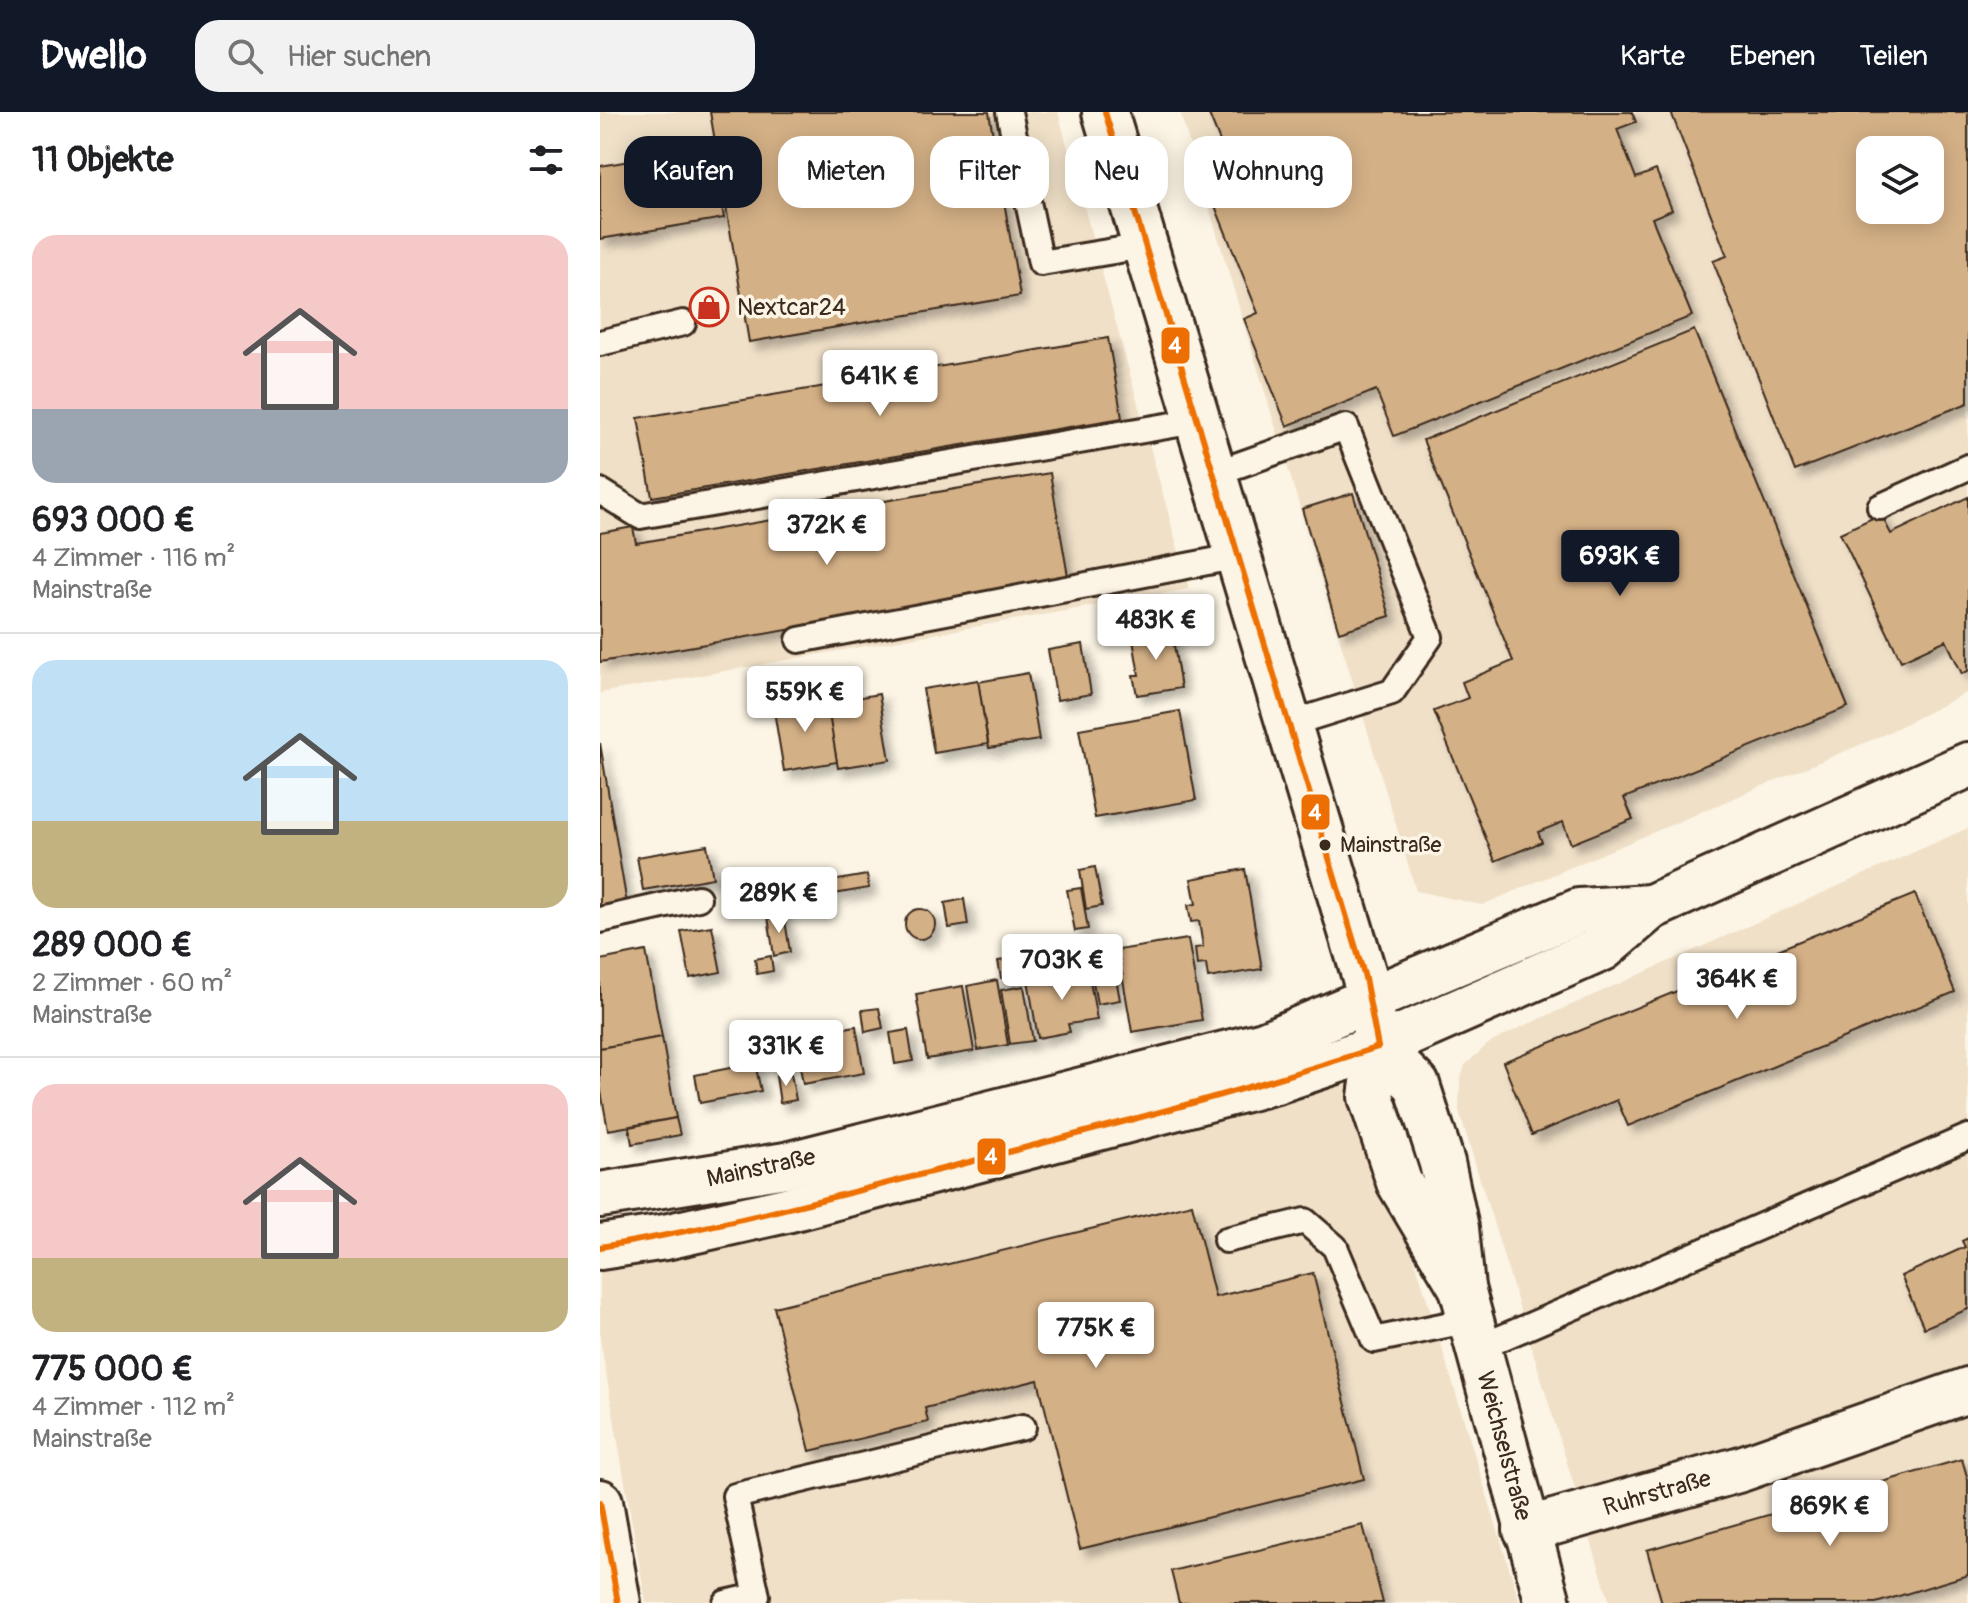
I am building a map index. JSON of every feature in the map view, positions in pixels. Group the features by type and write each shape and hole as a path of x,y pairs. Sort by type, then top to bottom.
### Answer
{"main road":[{"path":"1105,112 1289,724 1369,1000 1378,1047"},
{"name":"Mainstraße","path":"600,1247 665,1237 848,1194 1276,1081 1378,1047 1603,948 1651,907 1968,765"},
{"name":"Mainstraße","path":"600,1195 786,1165 1264,1044 1579,911 1651,907"},
{"name":"Weichselstraße","path":"1378,1047 1417,1085 1442,1163 1470,1319 1548,1603"},
{"name":"Ruhrstraße","path":"1526,1530 1741,1469 1968,1390"},
{"path":"600,1502 618,1603"}],"lane":[{"path":"1009,112 1041,263 1144,246"},
{"path":"600,343 683,323"},
{"path":"600,491 640,516 1196,421"},
{"path":"1213,474 1346,427 1430,637 1392,692 1289,724"},
{"path":"1880,507 1968,467"},
{"path":"799,640 1239,556"},
{"path":"600,920 698,898"},
{"path":"1226,1240 1305,1221 1335,1247 1374,1340 1470,1319 1968,1137"},
{"path":"726,1603 757,1596 735,1496 1023,1427"}],"shaded area":[{"path":"600,112 1058,112 1065,137 1065,208 1084,208 1189,589 600,693"},
{"path":"1180,112 1968,112 1968,692 1883,735 1482,905 1416,891 1209,208 1352,208 1352,136 1187,136"},
{"path":"1968,828 1968,1603 1610,1603 1459,1111 1460,1081 1465,1065 1488,1044 1515,1030"},
{"path":"1354,1061 1520,1603 646,1603 600,1339 600,1265"}],"building":[{"path":"710,112 989,112 993,136 930,136 930,208 1005,208 1020,296 749,342 726,208 762,208 762,136 714,136"},
{"path":"1208,112 1632,112 1636,122 1617,129 1636,178 1656,170 1672,210 1652,218 1692,316 1394,436 1376,390 1287,426 1244,319 1258,313 1216,208 1352,208 1352,136 1218,136"},
{"path":"1671,112 1968,112 1968,403 1795,471 1713,261 1727,256"},
{"path":"624,162 624,208 722,208 724,218 600,239 600,166"},
{"path":"1694,330 1848,707 1624,798 1633,819 1571,844 1563,822 1538,832 1542,842 1495,861 1434,711 1468,698 1462,682 1513,661 1423,440"},
{"path":"1108,338 1122,418 652,497 638,418"},
{"path":"1050,473 1069,582 600,662 600,533 633,527 636,543"},
{"path":"1353,493 1390,616 1339,632 1302,509"},
{"path":"1968,497 1968,671 1962,674 1946,640 1901,661 1840,533 1881,514 1891,534"},
{"path":"1171,627 1181,688 1137,695 1133,675 1139,675 1132,634"},
{"path":"1083,644 1091,694 1057,700 1048,650"},
{"path":"1028,673 1039,740 989,748 978,682"},
{"path":"978,680 988,744 934,753 923,689"},
{"path":"879,694 890,760 838,768 826,703"},
{"path":"826,696 837,762 784,771 773,705"},
{"path":"1180,711 1196,800 1095,818 1079,729"},
{"path":"600,743 627,904 600,909"},
{"path":"707,845 713,878 643,890 637,857"},
{"path":"1095,867 1102,906 1086,909 1080,870"},
{"path":"1245,869 1262,969 1208,978 1206,964 1197,965 1195,948 1203,947 1199,921 1191,922 1188,905 1196,904 1191,879"},
{"path":"867,875 869,888 834,894 832,881"},
{"path":"1081,888 1088,929 1075,931 1067,890"},
{"path":"1915,894 1955,992 1628,1126 1617,1100 1532,1135 1503,1062"},
{"path":"964,899 968,925 949,928 945,903"},
{"path":"920,909 931,913 935,924 931,935 920,939 909,935 905,924 909,913"},
{"path":"784,914 790,952 774,956 768,917"},
{"path":"712,926 721,972 690,978 681,931"},
{"path":"1188,939 1202,1020 1132,1032 1118,950"},
{"path":"646,951 662,1037 600,1048 600,960"},
{"path":"771,956 773,971 757,974 755,959"},
{"path":"1017,958 1020,976 1001,978 998,961"},
{"path":"1114,967 1120,1000 1097,1004 1091,971"},
{"path":"1088,970 1097,1020 1068,1024 1070,1032 1038,1038 1028,980"},
{"path":"997,980 1008,1045 978,1050 967,986"},
{"path":"963,986 974,1051 927,1059 916,994"},
{"path":"1024,986 1033,1041 1010,1044 1001,990"},
{"path":"879,1008 883,1028 865,1032 862,1010"},
{"path":"856,1026 864,1073 803,1084 795,1037"},
{"path":"908,1030 913,1061 895,1064 890,1033"},
{"path":"662,1037 676,1118 608,1130 600,1086 600,1048"},
{"path":"755,1063 761,1091 700,1103 695,1075"},
{"path":"791,1074 796,1100 780,1103 776,1076"},
{"path":"676,1118 680,1135 632,1144 629,1127"},
{"path":"1192,1204 1215,1297 1313,1273 1364,1479 1080,1549 1038,1380 925,1408 928,1422 810,1451 774,1307"},
{"path":"1968,1238 1968,1309 1924,1328 1901,1276 1965,1247 1962,1241"},
{"path":"1962,1459 1968,1480 1968,1575 1876,1603 1662,1603 1647,1550"},
{"path":"1363,1525 1383,1603 1179,1603 1171,1571"}],"transit line":[{"name":"4","path":"1105,112 1365,978 1378,1047"},
{"name":"4","path":"600,1247 737,1220 1067,1137 1378,1047"},
{"name":"4","path":"600,1502 618,1603"}],"place":[{"name":"Nextcar24","path":"709,307"},
{"name":"Mainstraße","path":"1325,845"}]}
